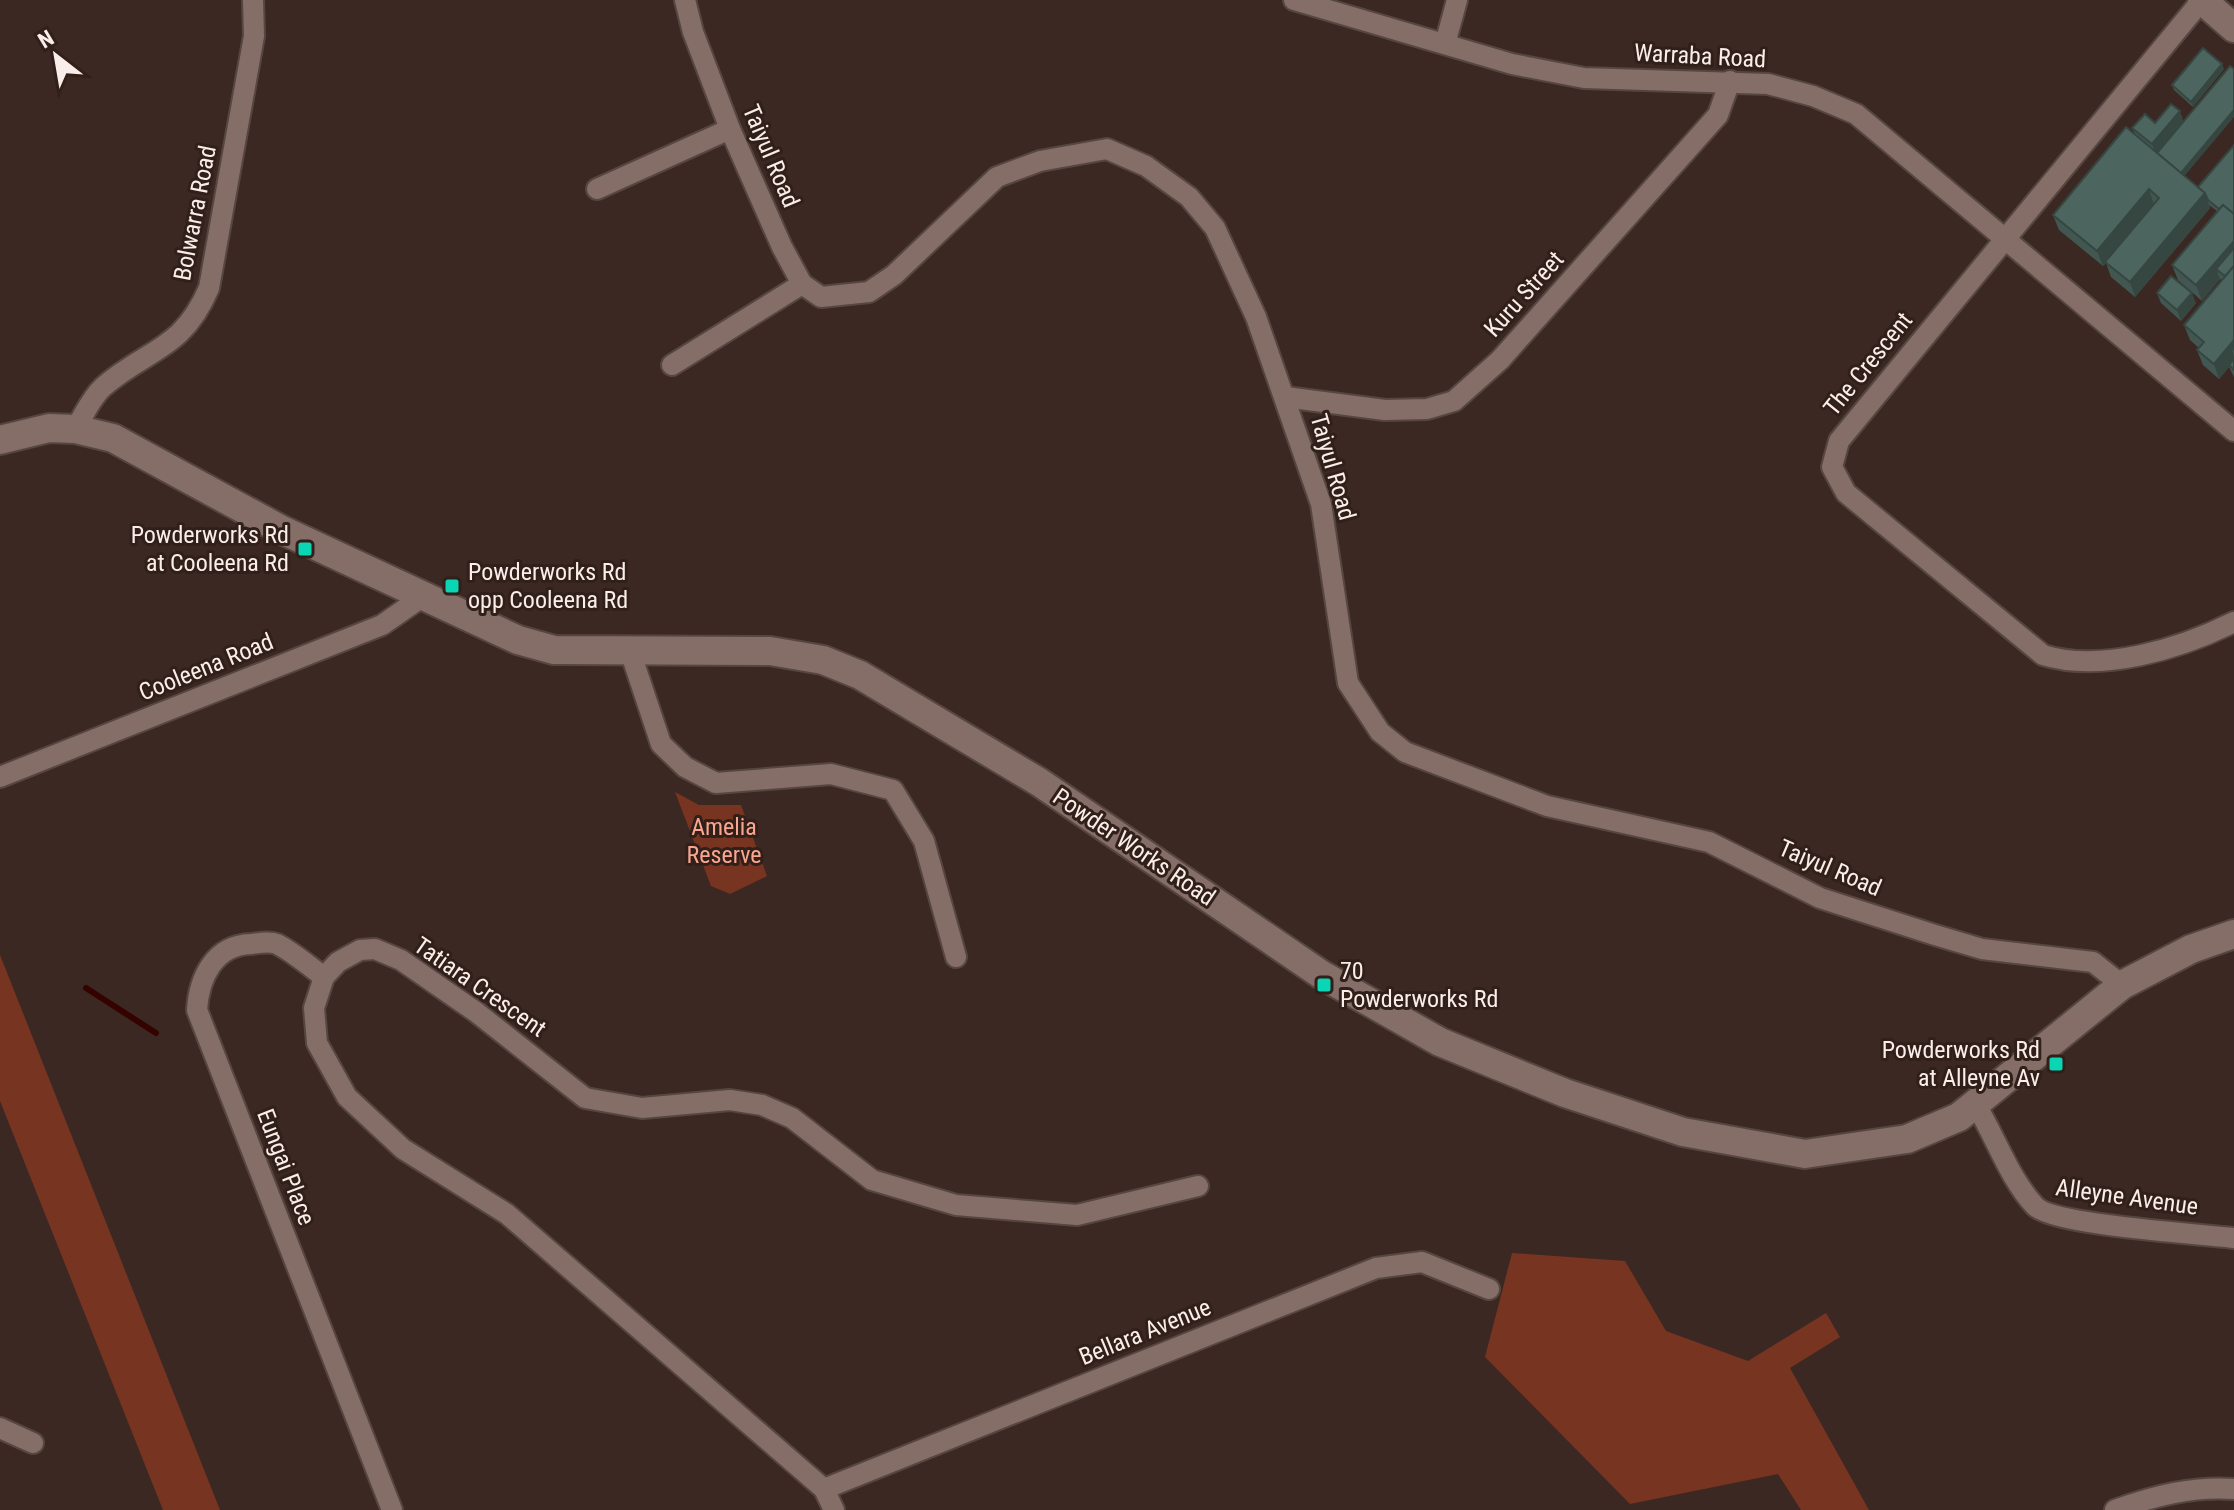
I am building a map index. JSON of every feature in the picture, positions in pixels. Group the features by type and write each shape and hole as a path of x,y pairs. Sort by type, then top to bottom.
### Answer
{"main road":[{"path":"2202,0 2234,28"},
{"name":"Powder Works Road","path":"0,440 49,428 75,429 113,438 282,530 518,640 554,650 770,651 823,660 860,675 1039,782 1322,975 1397,1020 1440,1042 1579,1098 1683,1132 1805,1154 1907,1139 1959,1117 1976,1105 2122,985 2191,949 2234,934"}],"street":[{"name":"Bolwarra Road","path":"75,429 105,386 163,348 192,323 209,288 254,36 253,0"},
{"name":"Taiyul Road","path":"685,0 693,32 730,129 802,284 821,297 869,292 894,275 997,177 1040,161 1107,149 1146,166 1189,197 1215,228 1256,317 1321,504 1348,683 1380,732 1405,752 1547,806 1709,842 1820,898 1935,935 1982,949 2093,962 2122,985"},
{"name":"Warraba Road","path":"1294,0 1512,64 1584,78 1768,84 1856,114 2234,431"},
{"path":"1445,44 1457,0"},
{"name":"The Crescent","path":"2202,0 2005,236 1839,441 1832,456 1835,477 1846,493 2043,655 2060,660 2121,660 2234,622"},
{"name":"Kuru Street","path":"1285,397 1385,410 1427,409 1454,401 1500,360 1718,115 1730,81"},
{"path":"597,189 730,129"},
{"path":"672,365 802,284"},
{"name":"Cooleena Road","path":"0,777 382,625 425,595"},
{"path":"630,651 661,744 685,767 716,783 831,774 893,790 924,841 956,957"},
{"name":"Eungai Place","path":"324,977 274,943 241,944 221,954 206,971 199,988 197,1010 392,1510"},
{"name":"Tatiara Crescent","path":"324,977 338,962 360,950 375,949 401,960 476,1012 585,1098 642,1108 730,1100 762,1105 792,1118 872,1180 956,1205 1077,1215 1198,1186"},
{"path":"324,977 314,1008 317,1043 347,1097 403,1149 507,1214 824,1489 834,1510"},
{"name":"Alleyne Avenue","path":"1976,1105 2015,1179 2037,1209 2065,1219 2234,1238"},
{"name":"Bellara Avenue","path":"824,1489 1376,1268 1422,1262 1489,1289"},
{"path":"0,1428 33,1443"},
{"path":"2115,1510 2194,1489 2234,1489"}],"green space":[{"name":"Amelia Reserve","path":"675,792 699,805 741,805 767,876 730,894 711,886"},
{"path":"0,955 220,1510 163,1510 0,1101"},
{"path":"1512,1253 1625,1261 1666,1331 1748,1361 1826,1313 1840,1337 1790,1368 1869,1510 1801,1510 1778,1474 1630,1504 1485,1357"}],"building":[{"path":"2203,48 2222,64 2191,102 2172,85"},
{"path":"2230,66 2234,69 2234,110 2181,173 2157,153"},
{"path":"2171,104 2180,111 2152,144 2132,128 2145,114 2155,123"},
{"path":"2126,127 2205,193 2130,282 2105,262 2159,198 2149,189 2097,251 2053,215"},
{"path":"2234,145 2234,214 2223,205 2219,209 2198,187"},
{"path":"2223,205 2234,214 2234,241 2196,285 2172,265"},
{"path":"2234,248 2234,266 2225,276 2216,269"},
{"path":"2234,266 2234,340 2214,364 2197,350 2204,342 2184,325"},
{"path":"2171,276 2192,293 2177,310 2157,293"}],"waterway":[{"path":"86,988 156,1033"}],"place":[{"name":"Powderworks Rd at Cooleena Rd","path":"305,549"},
{"name":"Powderworks Rd opp Cooleena Rd","path":"452,586"},
{"name":"70 Powderworks Rd","path":"1324,985"},
{"name":"Powderworks Rd at Alleyne Av","path":"2056,1064"}]}
